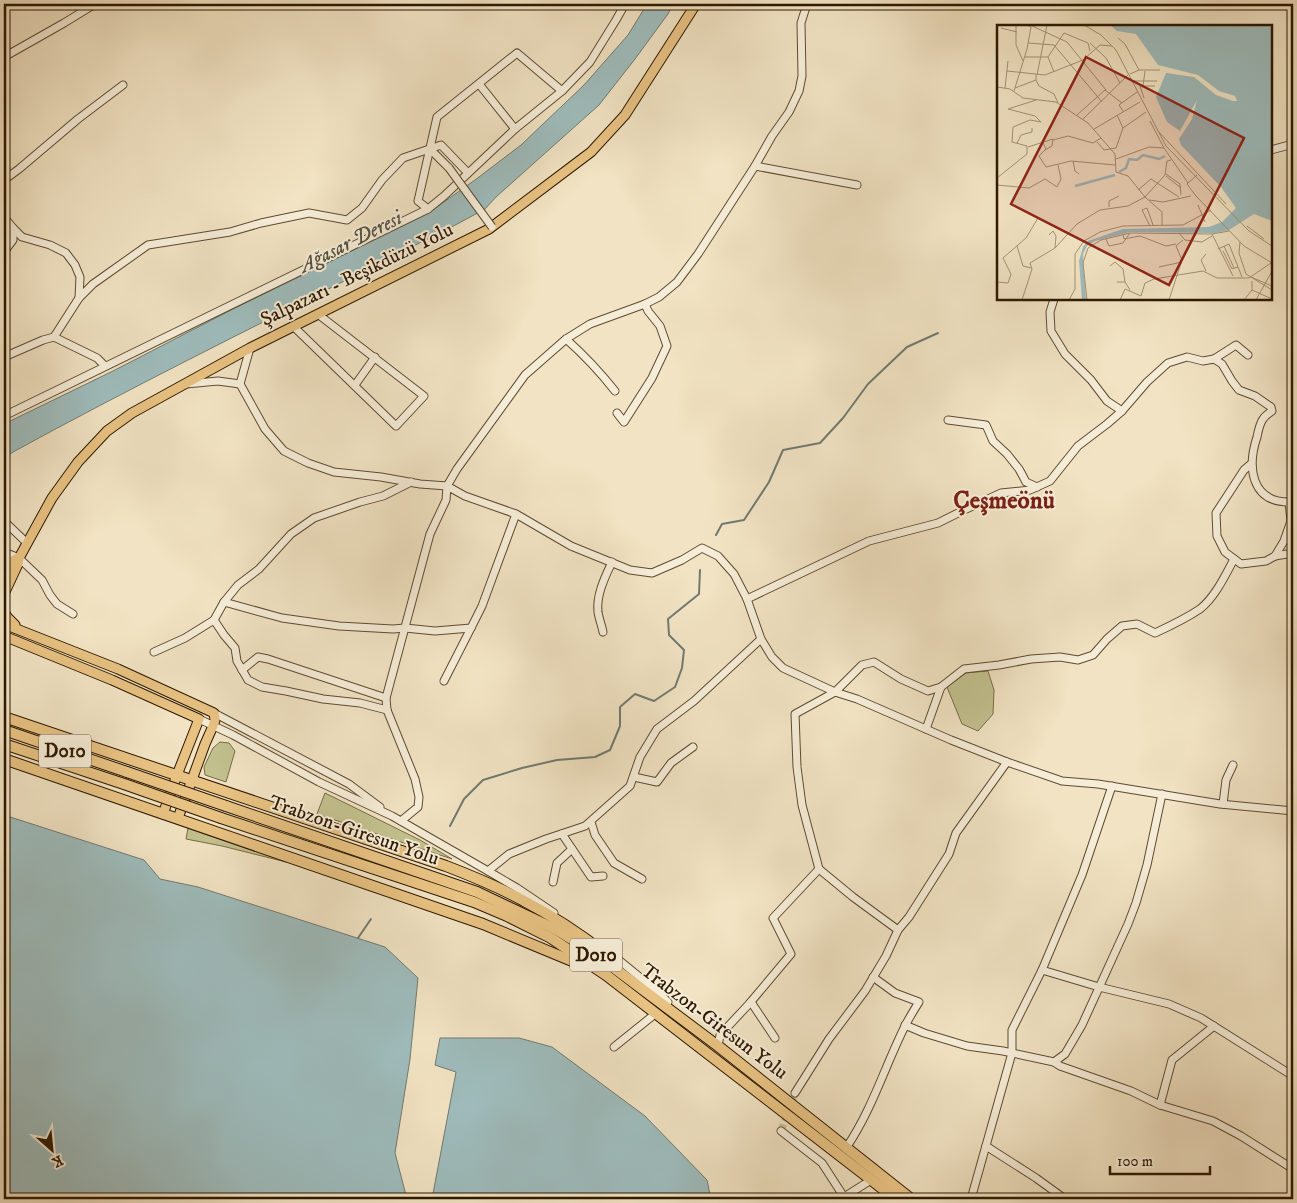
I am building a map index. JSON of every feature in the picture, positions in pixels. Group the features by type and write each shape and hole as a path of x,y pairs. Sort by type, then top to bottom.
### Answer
{"highway":[{"path":"4,716 477,878 525,901 582,936 690,1018 718,1046"},
{"name":"Trabzon-Giresun Yolu","path":"4,730 477,892 557,930 594,953 718,1046 911,1199"},
{"name":"Trabzon-Giresun Yolu","path":"4,744 474,902 551,938 606,975 896,1199"},
{"path":"4,759 483,924 606,975"}],"main road":[{"name":"Şalpazarı - Beşikdüzü Yolu","path":"19,558 52,498 78,462 107,431 132,413 250,348 319,315 492,226 591,152 625,115 696,4"},
{"path":"4,588 7,572 14,560 19,558"},
{"path":"4,594 7,572"},
{"path":"4,612 13,624 26,632"},
{"path":"4,624 118,669 214,713 215,720 213,726 178,818"},
{"path":"4,636 112,680 199,719 163,814"}],"street":[{"path":"4,57 95,4"},
{"path":"4,416 428,209 515,129 562,91 590,62 625,4"},
{"path":"401,821 418,807 419,798 415,779 387,710 386,698 430,534 446,500 447,486 457,469 526,375 566,339 590,324 660,297 677,282 698,254 789,112 799,91 802,76 801,23 808,4"},
{"path":"428,209 418,201 437,117 517,53 562,91"},
{"path":"479,84 515,129"},
{"path":"4,180 78,119 123,85"},
{"path":"1272,150 1293,144"},
{"path":"54,337 79,298 93,284 148,245 230,232 261,223 309,213 347,220 362,208 382,180 403,158 442,145 468,173"},
{"path":"430,149 449,168 492,226"},
{"path":"755,166 856,185"},
{"path":"4,217 22,236 50,245 66,253 75,265 80,277 79,298"},
{"path":"4,252 12,240 13,228"},
{"path":"1054,300 1050,312 1051,331 1064,354 1091,380 1107,401 1122,411"},
{"path":"617,413 624,422 652,378 667,346 660,326 645,304"},
{"path":"294,327 396,426 424,396 376,357 319,315"},
{"path":"4,357 54,337 97,358 104,366"},
{"path":"566,339 603,375 615,391"},
{"path":"747,599 869,540 938,524 1001,493 1030,490 1050,481 1078,446 1122,411 1147,382 1168,364 1187,357 1203,361 1214,359 1236,345 1248,355"},
{"path":"250,348 240,384 265,429 284,451 308,464 334,472 447,486 465,496 516,514 571,546 630,570 652,573 682,560 702,548 718,556 734,574 772,657 783,668 835,692 857,699 1007,762 1062,781 1112,786 1223,804 1293,811"},
{"path":"355,385 376,357"},
{"path":"1214,359 1222,364 1239,390 1255,396 1271,407 1272,411 1263,419 1254,444 1251,464 1252,473 1259,490 1265,496 1279,502 1291,500 1291,521 1284,541 1274,556"},
{"path":"183,384 218,381 240,384"},
{"path":"948,420 986,425 993,441 1007,454 1019,469 1026,482 1037,487"},
{"path":"1251,464 1244,470 1216,513 1217,536 1225,552 1241,564 1253,564 1266,561 1274,556 1293,553"},
{"path":"154,652 185,638 214,620 224,602 238,585 259,569 291,534 314,518 383,496 412,482"},
{"path":"444,681 482,606 516,514"},
{"path":"4,521 27,543"},
{"path":"4,552 19,558 42,580 57,604 73,614"},
{"path":"898,930 818,869 802,805 795,714 835,692 862,665 874,662 901,679 928,691 941,687 964,669 1060,656 1078,660 1093,655 1122,626 1137,624 1154,634 1200,608 1209,600 1224,579 1234,560"},
{"path":"603,632 598,612 598,599 605,576 612,562"},
{"path":"224,602 264,613 339,626 435,631 471,628"},
{"path":"214,620 224,636 235,648 237,661 248,680 262,688 387,710"},
{"path":"488,871 509,854 585,826 590,822 630,786 640,757 657,729 694,701 762,638"},
{"path":"242,670 258,657 386,698"},
{"path":"926,729 941,687"},
{"path":"214,713 349,784 392,816"},
{"path":"199,719 233,735 319,782 392,816 517,888 588,935 668,1002"},
{"path":"634,776 657,782 671,763 693,747"},
{"path":"795,1093 829,1039 865,991 886,956 898,930 909,917 949,854 956,834 1007,762"},
{"path":"1223,804 1226,780 1233,765"},
{"path":"971,1199 1012,1053 1012,1030 1042,970 1082,875 1112,786"},
{"path":"1054,1062 1065,1054 1082,1025 1136,903 1147,865 1162,794"},
{"path":"590,822 595,835 614,863 642,879"},
{"path":"562,834 591,877 603,876"},
{"path":"553,882 557,863 572,849"},
{"path":"718,1046 720,1035 751,1002 791,954 772,918 818,869"},
{"path":"1042,970 1099,987 1169,1004 1201,1018 1293,1076"},
{"path":"846,1148 886,1071 905,1025 919,1002 895,993 873,977"},
{"path":"751,1002 775,1038"},
{"path":"614,1048 655,1014"},
{"path":"905,1025 967,1046 1054,1062 1060,1066 1131,1091 1160,1105 1213,1121 1241,1136 1293,1169"},
{"path":"1160,1105 1172,1060 1214,1026"},
{"path":"781,1130 822,1163 841,1198 871,1180"},
{"path":"986,1146 1065,1199"}],"shaded area":[{"path":"988,671 994,690 993,714 978,731 962,724 947,687 966,673"},
{"path":"220,742 229,743 235,751 226,782 205,775 204,767 213,748"},
{"path":"325,793 420,840 452,859 317,814"},
{"path":"188,828 286,862 186,839"}],"water":[{"path":"647,4 673,4 668,14 599,105 485,209 143,383 4,458 4,424 427,214 521,145 584,85 628,35"},
{"path":"4,815 144,860 160,879 198,887 385,947 418,978 410,1059 395,1153 407,1199 4,1199"},
{"path":"440,1038 519,1038 552,1047 645,1116 707,1180 711,1199 432,1199 456,1072 435,1065"}],"waterway":[{"path":"716,535 722,524 744,520 769,482 783,450 820,443 843,418 868,384 907,347 938,333"},
{"path":"450,826 464,799 483,780 557,760 595,757 610,750 620,726 620,707 635,694 654,701 675,687 682,668 684,650 669,635 668,619 699,594 700,570"},
{"path":"358,938 371,919"}],"tunnel":[{"path":"781,1131 795,1093"}],"district":[{"name":"Çeşmeönü","path":"1004,500"}],"water label":[{"name":"Ağasar Deresi","path":"351,242"}]}
